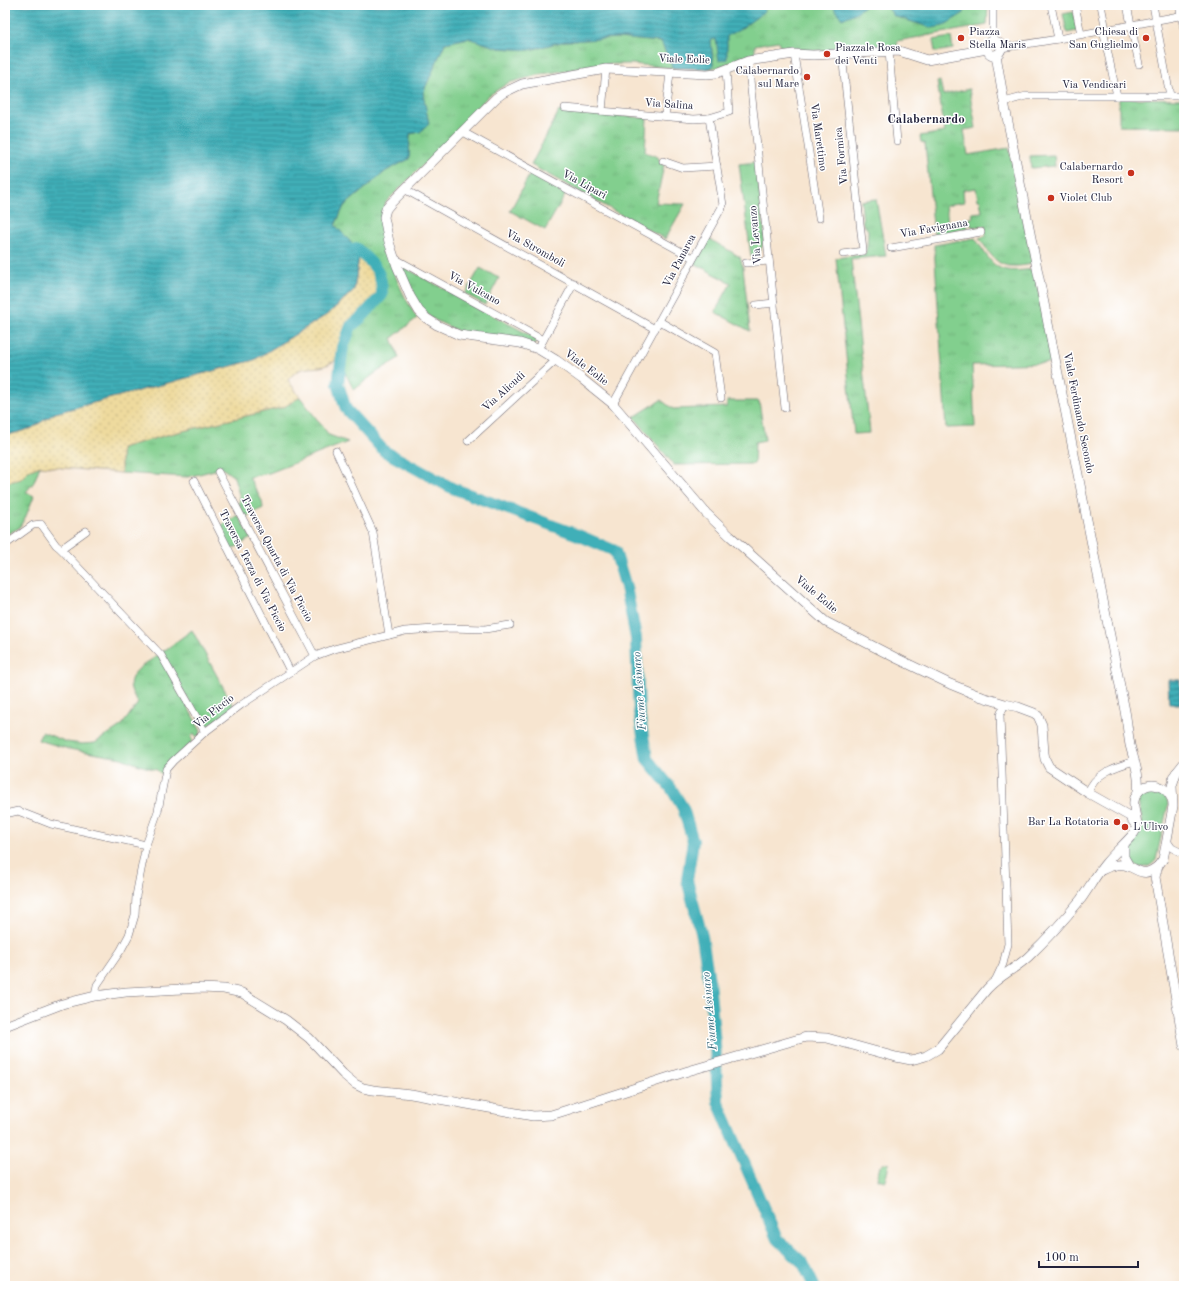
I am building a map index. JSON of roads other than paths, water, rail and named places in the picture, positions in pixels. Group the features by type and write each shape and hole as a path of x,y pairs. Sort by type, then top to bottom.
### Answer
{"street":[{"path":"993,5 993,41"},
{"path":"1051,5 1058,39"},
{"path":"1075,5 1081,34"},
{"path":"1101,5 1117,96"},
{"path":"1127,5 1139,64"},
{"path":"1153,5 1170,96"},
{"path":"1179,5 1183,15 1184,30"},
{"path":"993,41 989,43 987,49 991,55 1003,50 1183,15"},
{"path":"993,41 999,43 1003,50"},
{"name":"Viale Eolie","path":"987,49 927,60 899,51 889,54 794,57 748,61 717,73 707,74 606,69 535,80 513,87 496,98 404,189 386,209 384,217 394,258 410,296 416,307 426,318 459,335 520,343 538,349 582,378 613,404 706,513 826,622 950,684 982,697 1034,713 1038,716 1042,725 1045,759 1049,766 1088,793 1129,816 1136,825"},
{"name":"Viale Ferdinando Secondo","path":"1003,50 997,66 1120,687 1130,746 1135,763"},
{"path":"889,54 898,141"},
{"name":"Via Formica","path":"843,56 863,252 843,254"},
{"name":"Via Marettimo","path":"794,57 818,218"},
{"name":"Via Levanzo","path":"748,61 785,408"},
{"path":"602,111 606,69"},
{"name":"Via Salina","path":"565,108 694,119 709,118 729,112 726,70"},
{"path":"665,116 670,73"},
{"name":"Via Vendicari","path":"1004,102 1026,96 1184,96"},
{"name":"Via Panarea","path":"613,404 723,205 709,118"},
{"name":"Via Lipari","path":"463,132 693,258"},
{"path":"663,161 683,168 717,166"},
{"name":"Via Stromboli","path":"404,189 656,328"},
{"name":"Via Favignana","path":"892,248 981,232"},
{"name":"Via Vulcano","path":"394,258 543,340"},
{"path":"746,263 769,261"},
{"path":"538,349 574,283"},
{"path":"756,305 774,303"},
{"path":"659,321 715,353 721,398"},
{"name":"Via Alicudi","path":"468,440 556,360"},
{"path":"336,451 373,532 389,635"},
{"name":"Traversa Quarta di Via Piccio","path":"218,472 315,656"},
{"name":"Traversa Terza di Via Piccio","path":"194,481 290,671"},
{"path":"5,545 33,525 41,524 56,545 62,549 161,655 205,732"},
{"path":"62,549 86,531"},
{"name":"Via Piccio","path":"95,996 97,986 129,935 135,915 136,896 146,846 158,811 166,770 173,761 205,732 290,671 315,656 334,649 404,631 449,628 485,629 510,625"},
{"path":"995,981 1003,964 1008,944 1000,715 1005,704"},
{"path":"1135,763 1143,777 1169,793 1172,799"},
{"path":"5,1026 62,1004 95,996 126,992 201,988 234,990 242,993 286,1020 309,1038 343,1074 355,1084 363,1088 411,1094 532,1116 551,1115 688,1071 806,1037 827,1038 896,1058 911,1060 926,1056 938,1049 981,995 995,981 1027,958 1061,922 1080,899 1104,865 1124,845 1135,831 1136,825 1133,802 1138,792 1139,782 1135,763"},
{"path":"1088,793 1096,778 1135,763"},
{"path":"1138,792 1142,789 1167,783 1184,763"},
{"path":"1176,772 1172,786 1173,806 1166,841 1155,877 1184,1046"},
{"path":"1105,803 1118,807 1133,802"},
{"path":"5,814 18,811 51,824 146,846"},
{"path":"1166,841 1172,848 1182,853"},
{"path":"1124,845 1124,857 1129,866 1136,871 1142,872 1148,872 1160,862 1182,853"},
{"path":"1101,870 1115,865 1129,866"},
{"path":"1142,872 1151,884 1159,902"}],"water":[{"path":"5,5 762,5 765,11 739,30 727,36 727,59 719,61 716,39 711,40 713,66 708,69 673,68 661,42 618,38 565,41 529,50 499,48 468,38 445,43 423,93 429,124 420,132 410,134 409,159 386,171 344,206 335,225 356,248 359,257 354,290 328,314 254,360 55,413 32,428 5,436"},
{"path":"832,5 864,5 865,6 842,19"},
{"path":"886,5 966,5 964,13 943,26 932,28 894,16"},
{"path":"1168,680 1180,680 1180,704 1169,704"}],"waterway":[{"name":"Fiume Asinaro","path":"356,248 379,273 382,286 382,295 362,317 351,326 343,347 338,384 346,409 384,451 452,488 578,535 615,551 626,587 636,638 639,712 647,759 671,788 683,808 693,841 687,880 702,936 709,981 715,1044 718,1102 777,1239 803,1263 814,1286"}],"place":[{"name":"Piazza Stella Maris","path":"961,38"},
{"name":"Chiesa di San Guglielmo","path":"1146,38"},
{"name":"Piazzale Rosa dei Venti","path":"827,54"},
{"name":"Calabernardo sul Mare","path":"807,77"},
{"name":"Calabernardo Resort","path":"1131,173"},
{"name":"Violet Club","path":"1051,198"},
{"name":"Bar La Rotatoria","path":"1117,822"},
{"name":"L'Ulivo","path":"1125,827"}],"district":[{"name":"Calabernardo","path":"926,119"}]}
